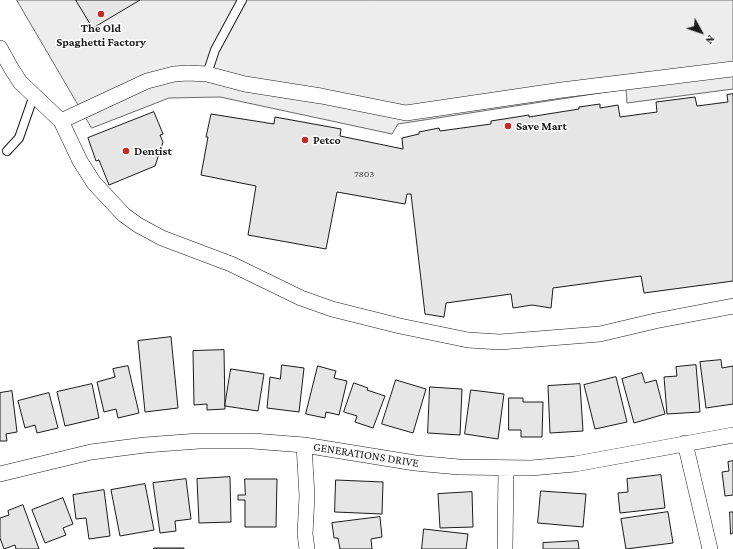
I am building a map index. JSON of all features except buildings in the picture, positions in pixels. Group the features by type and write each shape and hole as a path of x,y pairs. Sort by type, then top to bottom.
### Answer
{"street":[{"path":"0,48 20,82 61,121 80,161 94,183 124,216 162,238 231,264 302,298 332,309 468,340 500,342 600,334 655,321 733,306"},
{"path":"61,121 147,81 174,74 207,74 245,84 321,96 406,113 562,90 733,69"},
{"name":"GENERATIONS DRIVE","path":"0,474 91,452 145,445 199,441 304,445 415,463 459,467 531,468 575,464 733,435"},
{"path":"685,443 710,549"},
{"path":"304,445 307,496 305,534 307,549"},
{"path":"505,549 506,468"}],"lane":[{"path":"207,74 215,50 242,0"},
{"path":"7,151 19,138 34,95"}],"shaded area":[{"path":"17,0 733,0 733,89 627,103 626,89 398,124 392,134 220,97 169,98 92,128"}],"place":[{"name":"The Old Spaghetti Factory","path":"101,14"},
{"name":"Save Mart","path":"508,126"},
{"name":"Petco","path":"305,140"},
{"name":"Dentist","path":"126,151"}]}
